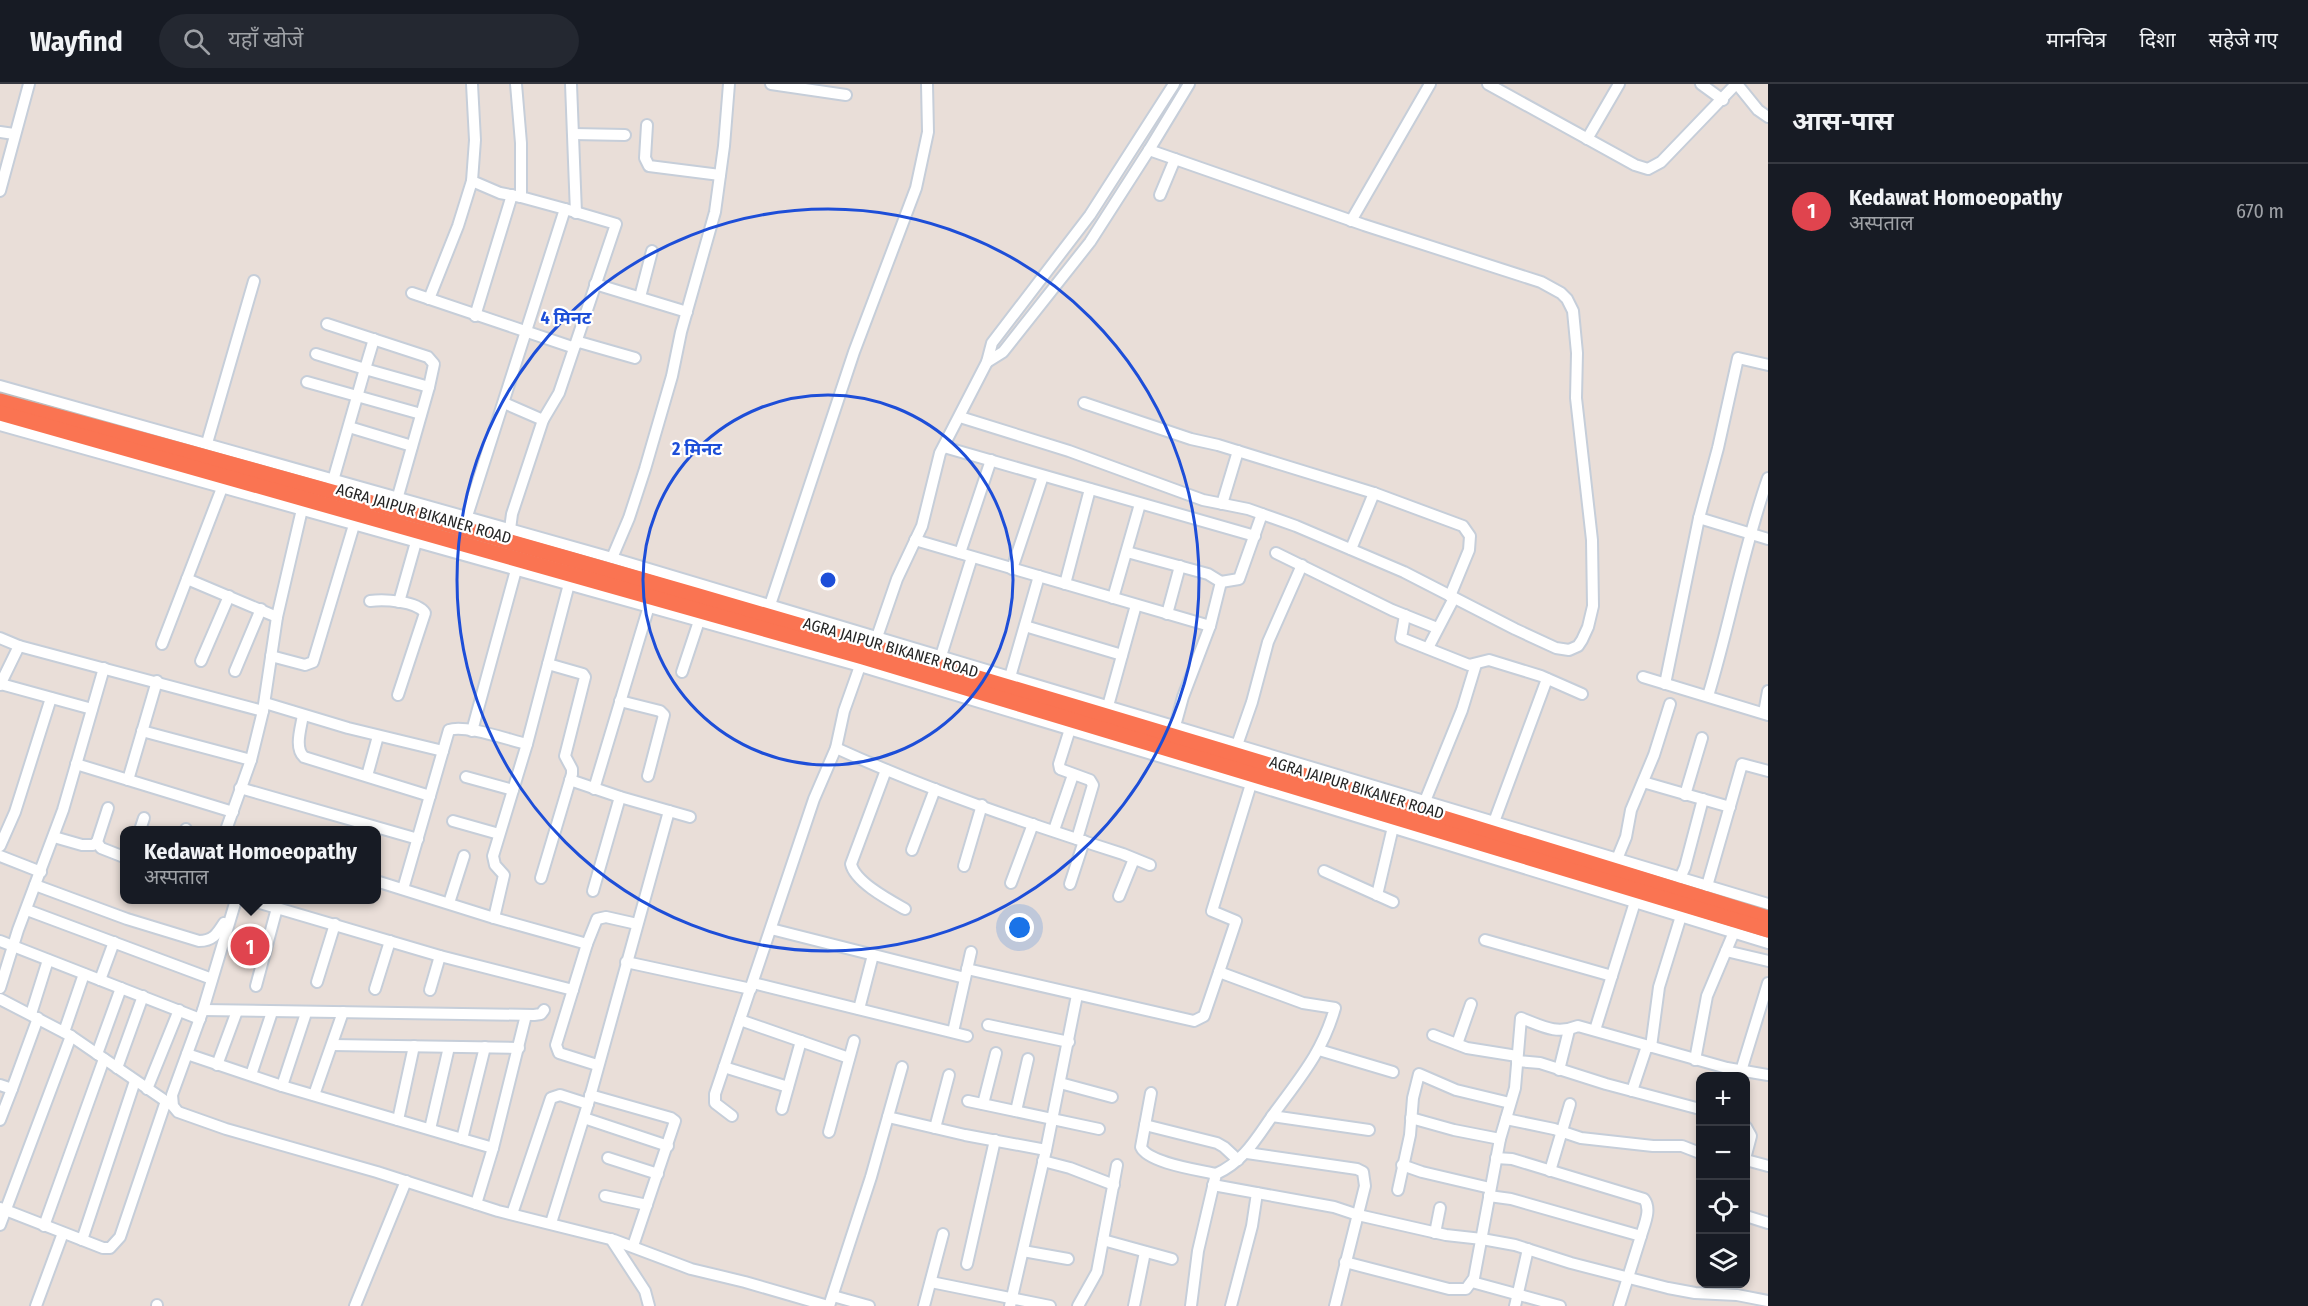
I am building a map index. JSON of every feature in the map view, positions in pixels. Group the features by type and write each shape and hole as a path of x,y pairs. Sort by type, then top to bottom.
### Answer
{"highway":[{"name":"AGRA JAIPUR BIKANER ROAD","path":"0,401 307,498 332,484 1106,716 1767,908"},
{"name":"AGRA JAIPUR BIKANER ROAD","path":"0,413 863,657 1768,930"}],"street":[{"path":"0,191 29,84"},
{"path":"429,299 458,226 472,181 475,140 472,84"},
{"path":"476,316 517,196 521,143 516,84"},
{"path":"467,516 527,331 571,211 573,134 571,84"},
{"path":"612,558 629,518 645,469 715,212 729,84"},
{"path":"771,84 829,89 846,95"},
{"path":"770,605 854,352 916,188 928,132 927,84"},
{"path":"877,637 897,579 922,526 940,453 987,362 992,343 1105,192 1174,84"},
{"path":"987,362 1003,352 1090,242 1189,84"},
{"path":"1352,221 1430,84"},
{"path":"1488,84 1641,168 1654,168 1737,84 1758,111 1768,117"},
{"path":"1587,139 1619,84"},
{"path":"1701,84 1723,100"},
{"path":"647,125 645,159 649,166 720,175"},
{"path":"0,132 14,134"},
{"path":"573,134 625,135"},
{"path":"960,417 1068,451 1203,500 1263,514 1404,572 1515,629 1564,650 1578,646 1588,627 1593,599 1592,540 1576,398 1577,353 1573,311 1562,293 1541,282 1352,221 1149,150"},
{"path":"1160,195 1175,159"},
{"path":"472,181 500,193 615,224 572,347 559,393 543,420 512,514 510,529"},
{"path":"1105,192 1117,201"},
{"path":"640,297 652,251"},
{"path":"207,443 254,281"},
{"path":"595,284 687,312"},
{"path":"412,293 572,347"},
{"path":"327,324 432,360 434,369 398,496"},
{"path":"332,484 374,339"},
{"path":"572,347 579,342 635,358"},
{"path":"316,354 429,387"},
{"path":"1665,684 1699,518 1718,448 1738,358 1768,365"},
{"path":"307,381 421,414"},
{"path":"0,386 207,443 332,484 398,496 612,558 1707,886 1767,908 1768,892"},
{"path":"504,403 543,420"},
{"path":"1084,403 1191,439 1374,493 1467,529 1470,536 1469,550 1452,597 1428,648"},
{"path":"0,425 222,488 307,498 354,525 860,666 1768,943"},
{"path":"349,428 412,446"},
{"path":"944,447 1255,536"},
{"path":"1222,504 1238,451"},
{"path":"960,553 991,460"},
{"path":"1012,569 1043,476"},
{"path":"1708,696 1721,654 1750,534 1768,478"},
{"path":"162,644 222,488"},
{"path":"1065,584 1090,489"},
{"path":"1351,549 1374,493"},
{"path":"228,826 251,760 264,707 277,617 307,498"},
{"path":"1113,598 1140,504"},
{"path":"1127,552 1208,574 1221,582 1239,579 1263,514"},
{"path":"1699,518 1768,540"},
{"path":"271,656 305,665 313,662 354,525"},
{"path":"915,540 1210,626"},
{"path":"399,602 416,542"},
{"path":"1276,553 1437,628"},
{"path":"942,657 972,557"},
{"path":"1237,745 1252,702 1268,642 1302,565"},
{"path":"1167,614 1180,566"},
{"path":"472,731 516,570"},
{"path":"1010,677 1039,576"},
{"path":"187,579 277,617"},
{"path":"1175,726 1183,696 1210,626 1221,582"},
{"path":"494,918 504,879 503,872 495,865 493,859 527,744 569,584"},
{"path":"201,661 229,596"},
{"path":"370,601 399,602 423,610 425,615 398,695"},
{"path":"1108,706 1136,605"},
{"path":"594,789 649,606"},
{"path":"235,671 261,609"},
{"path":"1405,615 1401,638 1469,665 1489,660 1547,679 1582,694"},
{"path":"682,672 699,621"},
{"path":"1024,626 1122,655"},
{"path":"0,638 19,646 104,668 443,751"},
{"path":"19,646 0,685 92,709"},
{"path":"541,878 570,780 572,769 565,756 585,676 548,664"},
{"path":"1425,801 1462,710 1476,664"},
{"path":"732,1116 716,1102 715,1094 814,799 836,748 844,711 860,666"},
{"path":"0,988 13,945 54,837 104,668"},
{"path":"1643,677 1766,714 1768,691"},
{"path":"1494,822 1547,679"},
{"path":"128,780 157,681"},
{"path":"0,846 15,812 51,698"},
{"path":"620,701 660,711 664,715 648,776"},
{"path":"1617,859 1670,705"},
{"path":"303,715 298,747 304,757 430,796"},
{"path":"403,889 447,732 451,729 472,731 527,744"},
{"path":"1070,729 1059,767 1062,771 1093,783 1070,884"},
{"path":"142,731 251,760"},
{"path":"367,776 378,736"},
{"path":"1685,795 1702,738"},
{"path":"836,748 935,789 1150,865"},
{"path":"76,764 233,812"},
{"path":"1707,886 1742,764 1768,771"},
{"path":"886,770 851,864 859,877 882,896 905,909"},
{"path":"1054,831 1073,775"},
{"path":"466,777 513,790"},
{"path":"570,780 690,817"},
{"path":"1643,783 1730,807"},
{"path":"771,929 873,955 1077,995 1194,1021 1204,1016 1236,921 1212,911 1251,784"},
{"path":"240,788 373,826"},
{"path":"912,850 935,789"},
{"path":"593,891 620,797"},
{"path":"1680,878 1703,800"},
{"path":"964,866 982,805"},
{"path":"54,837 82,845 93,845 97,842 108,807"},
{"path":"551,1223 584,1118 669,811"},
{"path":"142,826 144,818"},
{"path":"453,821 499,834"},
{"path":"1011,884 1033,824"},
{"path":"1377,895 1393,827"},
{"path":"381,828 418,839"},
{"path":"97,842 101,848 120,855"},
{"path":"0,856 41,872"},
{"path":"449,903 464,856"},
{"path":"1119,896 1134,859"},
{"path":"1324,871 1393,902"},
{"path":"381,882 587,944"},
{"path":"35,885 127,919 199,941 209,941 230,915"},
{"path":"1595,1030 1635,902"},
{"path":"3,1209 103,1248 110,1248 116,1244 202,1015 234,904"},
{"path":"264,904 440,956 573,990"},
{"path":"256,986 277,908"},
{"path":"27,910 212,979"},
{"path":"1632,1091 1649,1047 1659,987 1681,916"},
{"path":"597,1065 562,1054 556,1048 595,922 600,918 637,924"},
{"path":"317,982 335,924"},
{"path":"1695,1060 1707,996 1734,932"},
{"path":"1485,940 1612,976"},
{"path":"0,941 179,1010 202,1015 237,1011 538,1015 544,1010"},
{"path":"375,989 390,941"},
{"path":"100,980 114,942"},
{"path":"1726,951 1768,961"},
{"path":"953,1032 971,952"},
{"path":"859,1009 873,955"},
{"path":"430,990 440,956"},
{"path":"0,1120 35,1016 48,960"},
{"path":"626,962 859,1009 967,1036"},
{"path":"1191,1306 1198,1251 1215,1179 1243,1156 1319,1050 1328,1032 1335,1008 1303,1003 1219,972"},
{"path":"0,1225 3,1209 68,1034 84,974"},
{"path":"1741,1071 1768,982"},
{"path":"44,1226 121,988"},
{"path":"1011,1302 1045,1155 1077,995"},
{"path":"117,1068 143,996"},
{"path":"0,999 68,1034 185,1116 476,1204 611,1239 691,1269 830,1303 869,1306"},
{"path":"1457,1044 1471,1004"},
{"path":"147,1089 179,1010"},
{"path":"217,1065 237,1011"},
{"path":"251,1075 272,1012"},
{"path":"314,1095 343,1012"},
{"path":"282,1086 306,1013"},
{"path":"476,1204 493,1148 526,1015"},
{"path":"1345,1262 1449,1289 1466,1289 1472,1282 1500,1139 1515,1088 1521,1018 1547,1028 1569,1030 1578,1026 1695,1060 1768,1075"},
{"path":"740,1020 849,1058"},
{"path":"988,1025 1069,1042"},
{"path":"1559,1070 1569,1030"},
{"path":"1433,1035 1467,1048 1540,1063 1696,1108"},
{"path":"782,1109 801,1041"},
{"path":"829,1131 854,1041"},
{"path":"332,1045 519,1048"},
{"path":"398,1120 414,1046"},
{"path":"430,1129 449,1047"},
{"path":"462,1139 485,1047"},
{"path":"1319,1050 1393,1072"},
{"path":"983,1104 996,1053"},
{"path":"187,1054 282,1086 493,1148"},
{"path":"1016,1111 1028,1059"},
{"path":"724,1067 788,1087"},
{"path":"830,1303 871,1177 902,1067"},
{"path":"1398,1190 1410,1135 1413,1098 1419,1074 1456,1090 1510,1103"},
{"path":"935,1128 949,1075"},
{"path":"82,1240 135,1081"},
{"path":"1060,1083 1112,1097"},
{"path":"0,1085 12,1089"},
{"path":"1151,1093 1141,1147 1148,1155 1215,1179 1257,1193 1322,1204 1434,1233 1482,1239 1628,1278 1695,1293 1740,1301 1768,1301"},
{"path":"512,1214 550,1098 560,1095 674,1119 668,1146 633,1246"},
{"path":"968,1101 1099,1129"},
{"path":"1550,1171 1570,1104"},
{"path":"1272,1116 1369,1130"},
{"path":"888,1117 995,1140 1045,1155 1070,1168 1114,1185"},
{"path":"584,1118 668,1146"},
{"path":"1411,1118 1454,1131 1500,1139"},
{"path":"1506,1119 1581,1138 1653,1146 1682,1146 1696,1151"},
{"path":"1144,1125 1208,1139 1243,1156 1357,1169 1363,1172 1365,1186 1335,1306"},
{"path":"967,1264 995,1140"},
{"path":"608,1158 658,1174"},
{"path":"1496,1158 1512,1159 1644,1199 1648,1209 1619,1306"},
{"path":"1750,1161 1768,1166"},
{"path":"1078,1306 1097,1272 1117,1165"},
{"path":"1402,1165 1641,1236"},
{"path":"354,1306 406,1181"},
{"path":"1231,1306 1252,1226 1257,1193"},
{"path":"605,1196 647,1205"},
{"path":"1434,1233 1440,1208"},
{"path":"1750,1217 1768,1223"},
{"path":"36,1306 63,1233"},
{"path":"924,1306 943,1234"},
{"path":"611,1239 645,1291 649,1306"},
{"path":"1103,1240 1172,1259"},
{"path":"1515,1301 1528,1250"},
{"path":"1023,1251 1068,1259"},
{"path":"1134,1306 1145,1252"},
{"path":"931,1282 1011,1302 1050,1306"},
{"path":"1472,1282 1515,1301 1560,1306"}],"place":[{"name":"Kedawat Homoeopathy","path":"250,946"}]}
